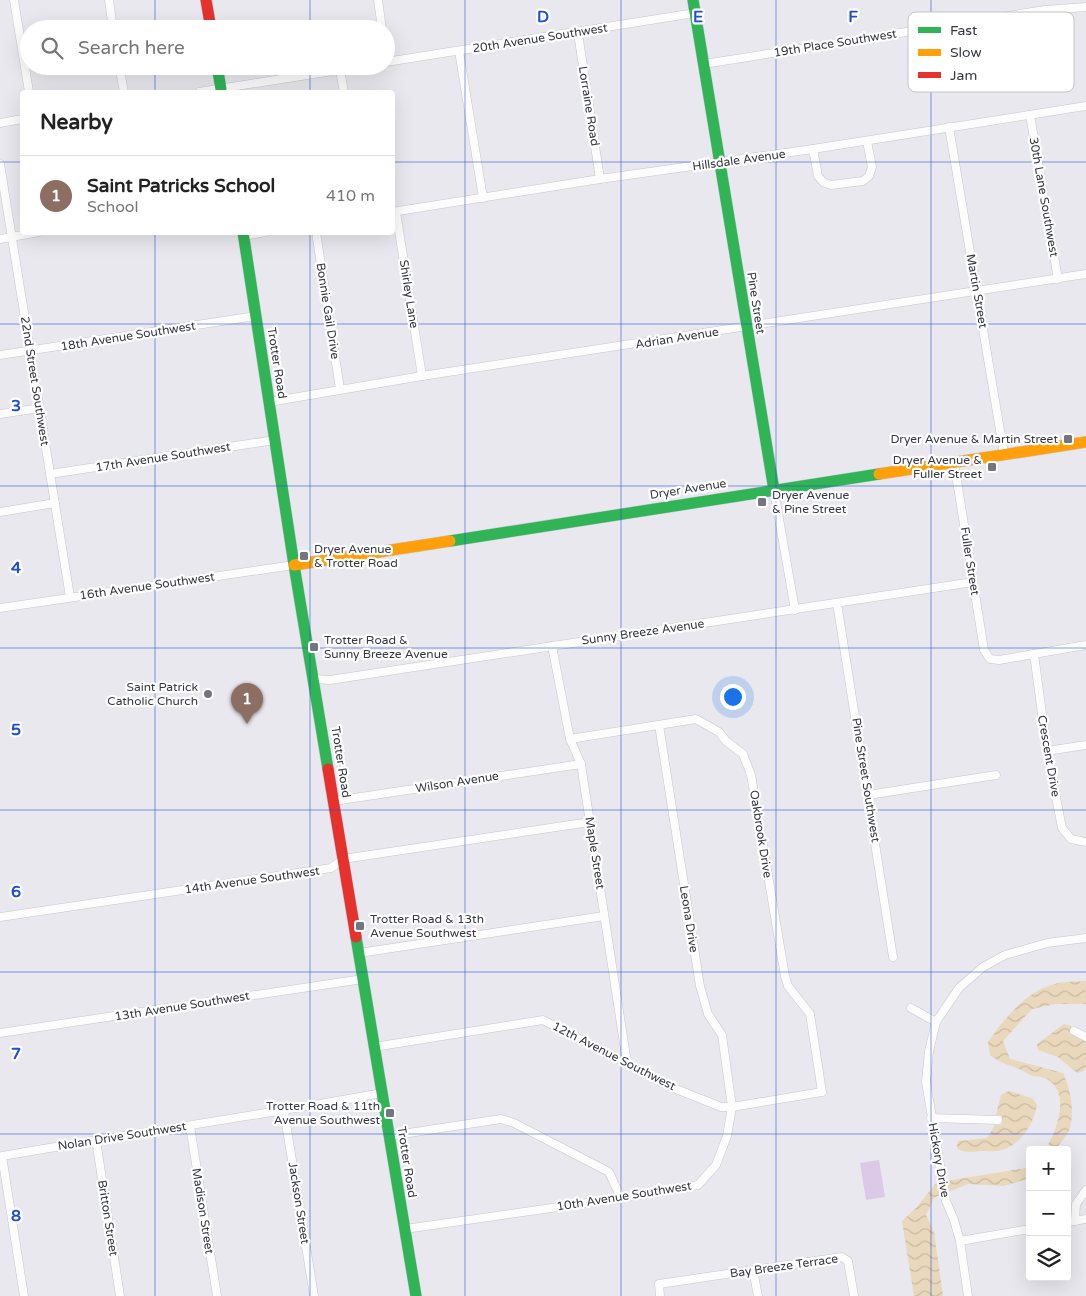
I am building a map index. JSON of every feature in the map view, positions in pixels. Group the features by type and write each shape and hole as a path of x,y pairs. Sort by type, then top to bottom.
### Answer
{"street":[{"path":"14,0 20,37"},
{"path":"109,0 112,20"},
{"path":"206,0 209,20"},
{"path":"378,0 381,20"},
{"name":"Pine Street","path":"692,0 795,610"},
{"name":"19th Place Southwest","path":"1032,12 1086,7"},
{"name":"20th Avenue Southwest","path":"395,61 695,14"},
{"name":"Lorraine Road","path":"578,32 600,180"},
{"name":"19th Place Southwest","path":"704,64 908,32"},
{"path":"459,51 482,198"},
{"path":"26,75 29,90"},
{"path":"121,75 124,90"},
{"path":"218,75 221,90"},
{"path":"227,90 312,75"},
{"path":"341,75 344,90"},
{"name":"Hillsdale Avenue","path":"395,212 1086,106"},
{"name":"30th Lane Southwest","path":"1030,115 1058,279"},
{"path":"0,123 20,120"},
{"name":"Martin Street","path":"949,127 1004,454"},
{"path":"813,149 818,176 823,182 831,185 862,180 869,176 872,167 867,141"},
{"name":"22nd Street Southwest","path":"0,164 70,598"},
{"name":"Shirley Lane","path":"395,218 422,376"},
{"path":"0,239 23,235"},
{"name":"Trotter Road","path":"243,235 294,565 416,1296"},
{"name":"Bonnie Gail Drive","path":"316,235 340,389"},
{"name":"Adrian Avenue","path":"269,402 422,376 1086,274"},
{"name":"18th Avenue Southwest","path":"0,355 256,316"},
{"path":"0,414 40,408"},
{"name":"17th Avenue Southwest","path":"50,474 275,440"},
{"name":"Dryer Avenue","path":"294,565 1086,442"},
{"name":"Fuller Street","path":"954,462 984,650 990,659 999,660 1034,654"},
{"path":"0,512 55,503"},
{"name":"16th Avenue Southwest","path":"0,608 294,565"},
{"name":"Sunny Breeze Avenue","path":"313,679 330,680 973,582"},
{"name":"Pine Street Southwest","path":"837,604 893,957"},
{"path":"1034,654 1086,645"},
{"name":"Maple Street","path":"552,646 570,739 581,764 627,1063"},
{"name":"Crescent Drive","path":"1034,654 1046,751 1062,828 1071,839 1086,842"},
{"name":"Oakbrook Drive","path":"570,739 696,719 719,732 726,741 742,754 751,776 785,976 788,986 810,1014 822,1092 732,1107"},
{"name":"Leona Drive","path":"659,726 700,986 708,1014 722,1035 732,1107"},
{"path":"1046,751 1086,744"},
{"name":"Wilson Avenue","path":"334,801 581,764"},
{"path":"868,795 996,775"},
{"name":"14th Avenue Southwest","path":"0,917 331,868 343,859 590,822"},
{"path":"359,953 604,916"},
{"name":"Hickory Drive","path":"968,1296 960,1241 946,1201 942,1181 926,1082 929,1051 936,1022 959,988 982,967 1004,955 1040,945 1086,938"},
{"name":"13th Avenue Southwest","path":"0,1034 363,979"},
{"path":"911,1008 936,1022"},
{"name":"12th Avenue Southwest","path":"374,1047 543,1020 676,1089 721,1107 732,1107"},
{"path":"1074,1031 1086,1037"},
{"name":"Nolan Drive Southwest","path":"24,1296 2,1156 284,1111 382,1093"},
{"name":"10th Avenue Southwest","path":"405,1229 698,1185 716,1165 726,1136 732,1107"},
{"name":"Jackson Street","path":"284,1111 314,1296"},
{"path":"932,1118 998,1120"},
{"path":"389,1136 501,1119 514,1123 609,1172 621,1198"},
{"name":"Madison Street","path":"190,1126 217,1296"},
{"name":"Britton Street","path":"96,1140 120,1296"},
{"path":"1086,1190 1076,1204 1071,1222 1086,1219"},
{"path":"960,1241 1026,1230"},
{"name":"Bay Breeze Terrace","path":"660,1296 659,1284 842,1257 848,1261 854,1296"},
{"path":"753,1270 758,1296"}],"shaded area":[{"path":"879,1160 885,1197 866,1200 860,1163"}],"water":[{"path":"1086,981 1086,1004 1056,1004 1032,1009 1003,1041 1010,1059 1063,1073 1066,1080 1072,1109 1069,1131 1058,1146 1047,1146 1060,1113 1059,1094 1055,1086 1045,1078 1032,1076 994,1058 990,1055 988,1042 1001,1024 1025,999 1045,987 1066,982"},
{"path":"1064,1024 1072,1026 1069,1033 1086,1042 1086,1067 1084,1071 1077,1073 1058,1057 1038,1050 1037,1044"},
{"path":"1009,1091 1032,1098 1037,1105 1027,1131 1017,1142 999,1151 969,1152 958,1149 958,1141 987,1138 995,1125 1002,1125 1002,1116 996,1115 1001,1095"},
{"path":"1026,1168 1026,1179 1004,1186 968,1184 948,1192 946,1181"},
{"path":"938,1183 940,1195 934,1198 926,1215 934,1232 943,1296 914,1296 902,1221"}],"traffic: fast":[{"path":"693,0 774,490"},
{"path":"219,75 221,89"},
{"path":"243,235 294,565 328,769"},
{"path":"450,541 879,474"},
{"path":"356,937 416,1296"}],"traffic: slow":[{"path":"879,474 1086,442"},
{"path":"294,565 450,541"}],"traffic: jam":[{"path":"206,0 209,20"},
{"path":"328,769 356,937"}],"place":[{"name":"Dryer Avenue & Martin Street","path":"1068,439"},
{"name":"Dryer Avenue & Fuller Street","path":"992,467"},
{"name":"Dryer Avenue & Pine Street","path":"762,502"},
{"name":"Dryer Avenue & Trotter Road","path":"304,556"},
{"name":"Trotter Road & Sunny Breeze Avenue","path":"314,647"},
{"name":"Saint Patrick Catholic Church","path":"208,694"},
{"name":"Saint Patricks School","path":"247,724"},
{"name":"Trotter Road & 13th Avenue Southwest","path":"360,926"},
{"name":"Trotter Road & 11th Avenue Southwest","path":"390,1113"}]}
